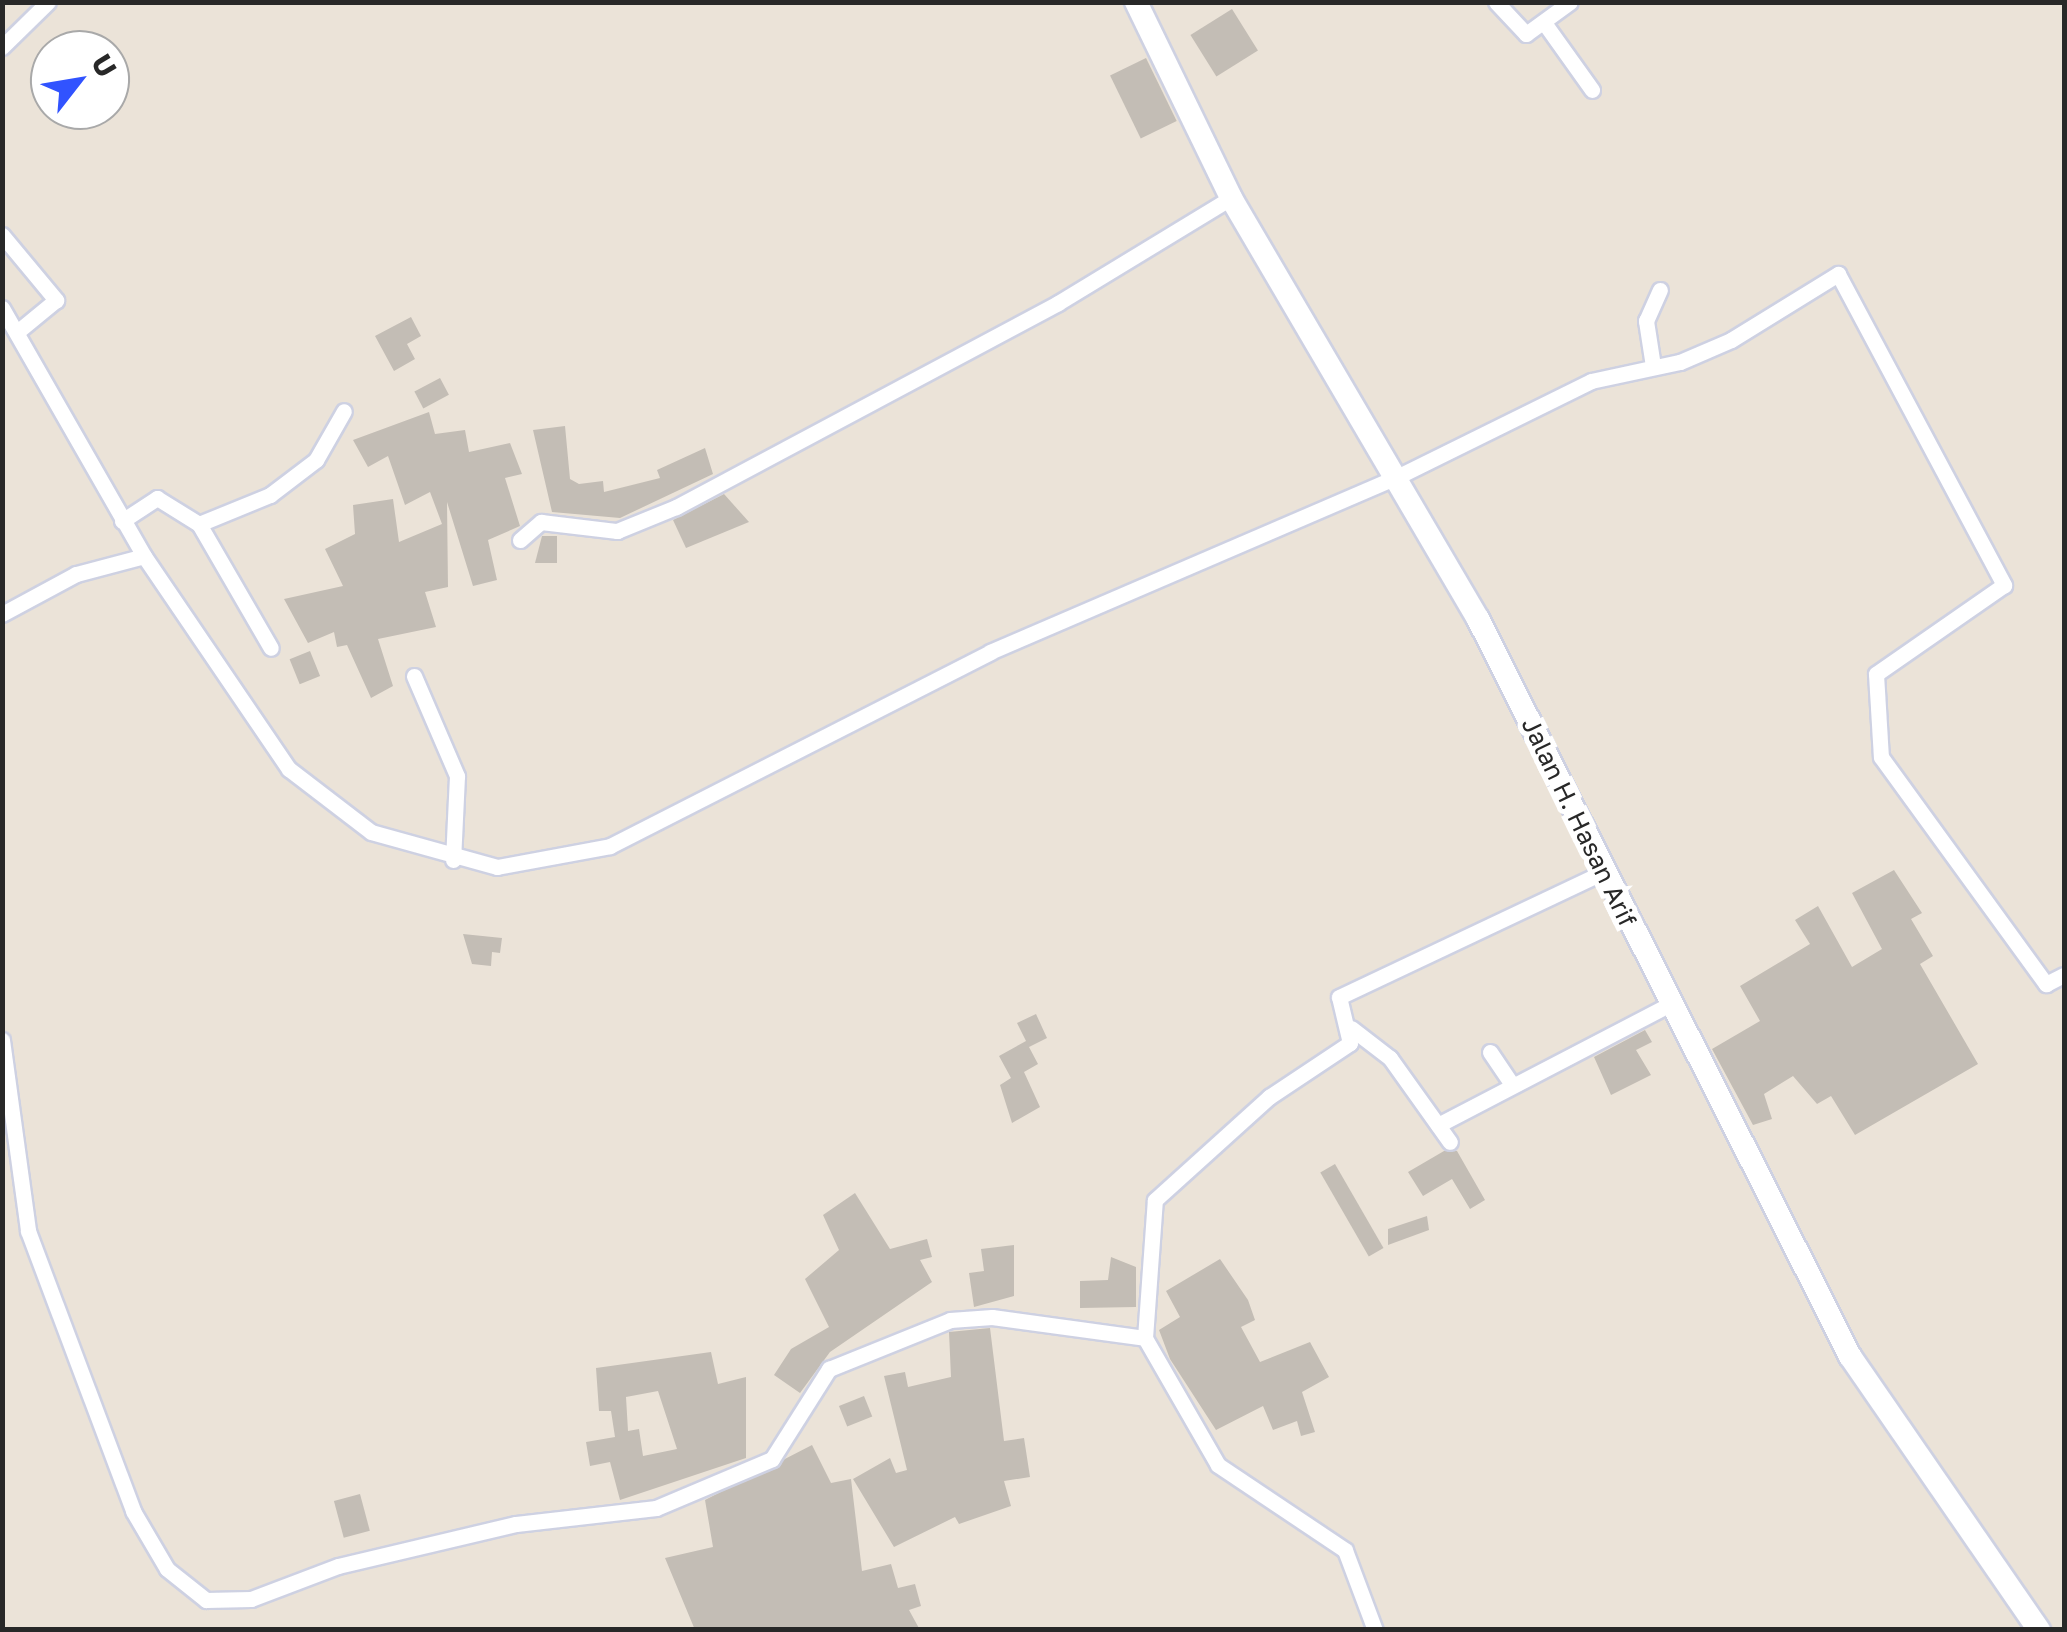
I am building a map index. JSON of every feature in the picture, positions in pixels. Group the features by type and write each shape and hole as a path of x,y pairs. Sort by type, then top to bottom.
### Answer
{"main road":[{"name":"Jalan H. Hasan Arif","path":"1136,2 1231,198 1371,429 1606,871 1668,1005 1860,1371 2038,1630"}],"street":[{"path":"2,47 48,2"},
{"path":"1496,2 1524,34 1545,24 1570,2"},
{"path":"1545,24 1592,90"},
{"path":"520,540 541,522 617,532 663,513 1058,304 1231,198"},
{"path":"2,235 51,290 50,310 21,329"},
{"path":"2,308 21,329 129,516 144,556 309,790 371,832 454,854 556,862 610,846 990,652 1608,373 1653,366 1731,340 1838,274 2004,585 1876,674 1881,757 2046,984 2064,975"},
{"path":"1653,366 1646,321 1660,290"},
{"path":"199,524 302,473 344,411"},
{"path":"129,516 157,498 199,524 271,648"},
{"path":"2,614 76,574 144,556"},
{"path":"414,676 451,753 456,812 454,854"},
{"path":"1450,1142 1390,1058 1352,1028 1339,997 1606,871"},
{"path":"1438,1124 1668,1005"},
{"path":"1352,1028 1350,1043 1269,1097 1157,1195 1145,1338 1218,1465 1345,1550 1376,1630"},
{"path":"2,1040 28,1231 133,1511 167,1569 206,1600 251,1599 338,1566 500,1527 665,1504 772,1459 829,1368 950,1320 992,1316 1145,1338"},
{"path":"1490,1052 1512,1086"}],"building":[{"path":"1232,9 1258,51 1216,77 1190,35"},
{"path":"1146,58 1177,121 1141,138 1110,76"},
{"path":"411,317 421,336 407,344 415,359 394,371 375,336"},
{"path":"440,378 449,395 423,408 414,392"},
{"path":"429,412 435,434 465,430 469,452 510,443 522,474 505,478 520,526 488,540 497,580 473,586 447,502 448,587 425,592 436,627 378,639 393,686 371,698 347,645 337,647 334,632 308,643 284,599 343,586 325,549 355,534 353,505 393,499 399,542 442,524 430,492 405,505 388,456 368,467 353,440"},
{"path":"565,426 570,479 579,484 603,481 604,492 660,478 657,470 705,448 713,474 620,518 552,512 533,430"},
{"path":"724,494 749,522 686,548 673,520"},
{"path":"542,536 557,536 557,563 535,563"},
{"path":"310,651 320,676 300,684 290,659"},
{"path":"1894,870 1922,913 1911,919 1933,956 1920,964 1978,1064 1855,1135 1831,1096 1817,1104 1793,1076 1764,1094 1772,1119 1753,1125 1712,1049 1760,1021 1740,986 1810,944 1795,920 1818,906 1852,967 1882,949 1852,893"},
{"path":"463,934 502,938 500,953 492,952 491,966 472,964"},
{"path":"1036,1014 1047,1038 1029,1047 1038,1064 1024,1072 1040,1107 1012,1123 1000,1085 1011,1078 999,1056 1026,1041 1017,1023"},
{"path":"1645,1030 1652,1042 1636,1050 1651,1075 1611,1095 1594,1057"},
{"path":"1444,1151 1457,1151 1485,1200 1470,1209 1452,1179 1423,1196 1408,1172"},
{"path":"1335,1164 1384,1248 1369,1257 1320,1172"},
{"path":"855,1193 890,1249 927,1239 932,1257 920,1260 932,1282 830,1352 800,1393 774,1375 791,1349 829,1327 805,1279 839,1250 823,1215"},
{"path":"1427,1216 1429,1230 1388,1245 1388,1229"},
{"path":"1014,1245 1014,1296 974,1307 969,1273 984,1271 981,1249"},
{"path":"1111,1257 1136,1267 1136,1307 1080,1308 1080,1281 1108,1280"},
{"path":"1220,1259 1248,1300 1255,1320 1241,1327 1260,1362 1310,1342 1329,1377 1302,1392 1315,1432 1301,1436 1297,1421 1273,1430 1263,1406 1216,1430 1170,1359 1159,1330 1180,1317 1166,1291"},
{"path":"990,1328 1004,1441 1024,1438 1030,1477 1004,1481 1011,1506 959,1524 955,1517 894,1547 853,1479 890,1458 896,1473 907,1470 884,1376 905,1372 908,1387 951,1377 949,1332"},
{"path":"711,1352 718,1384 746,1377 746,1458 620,1500 610,1462 590,1466 586,1442 615,1437 611,1411 599,1411 596,1368","holes":["658,1391 677,1449 643,1456 639,1429 628,1431 626,1397"]},
{"path":"864,1396 872,1416 847,1427 839,1406"},
{"path":"812,1445 831,1483 851,1479 862,1571 891,1564 898,1588 915,1584 921,1606 909,1610 920,1630 695,1630 665,1558 713,1547 705,1500"},
{"path":"360,1494 370,1531 344,1538 334,1501"}]}
